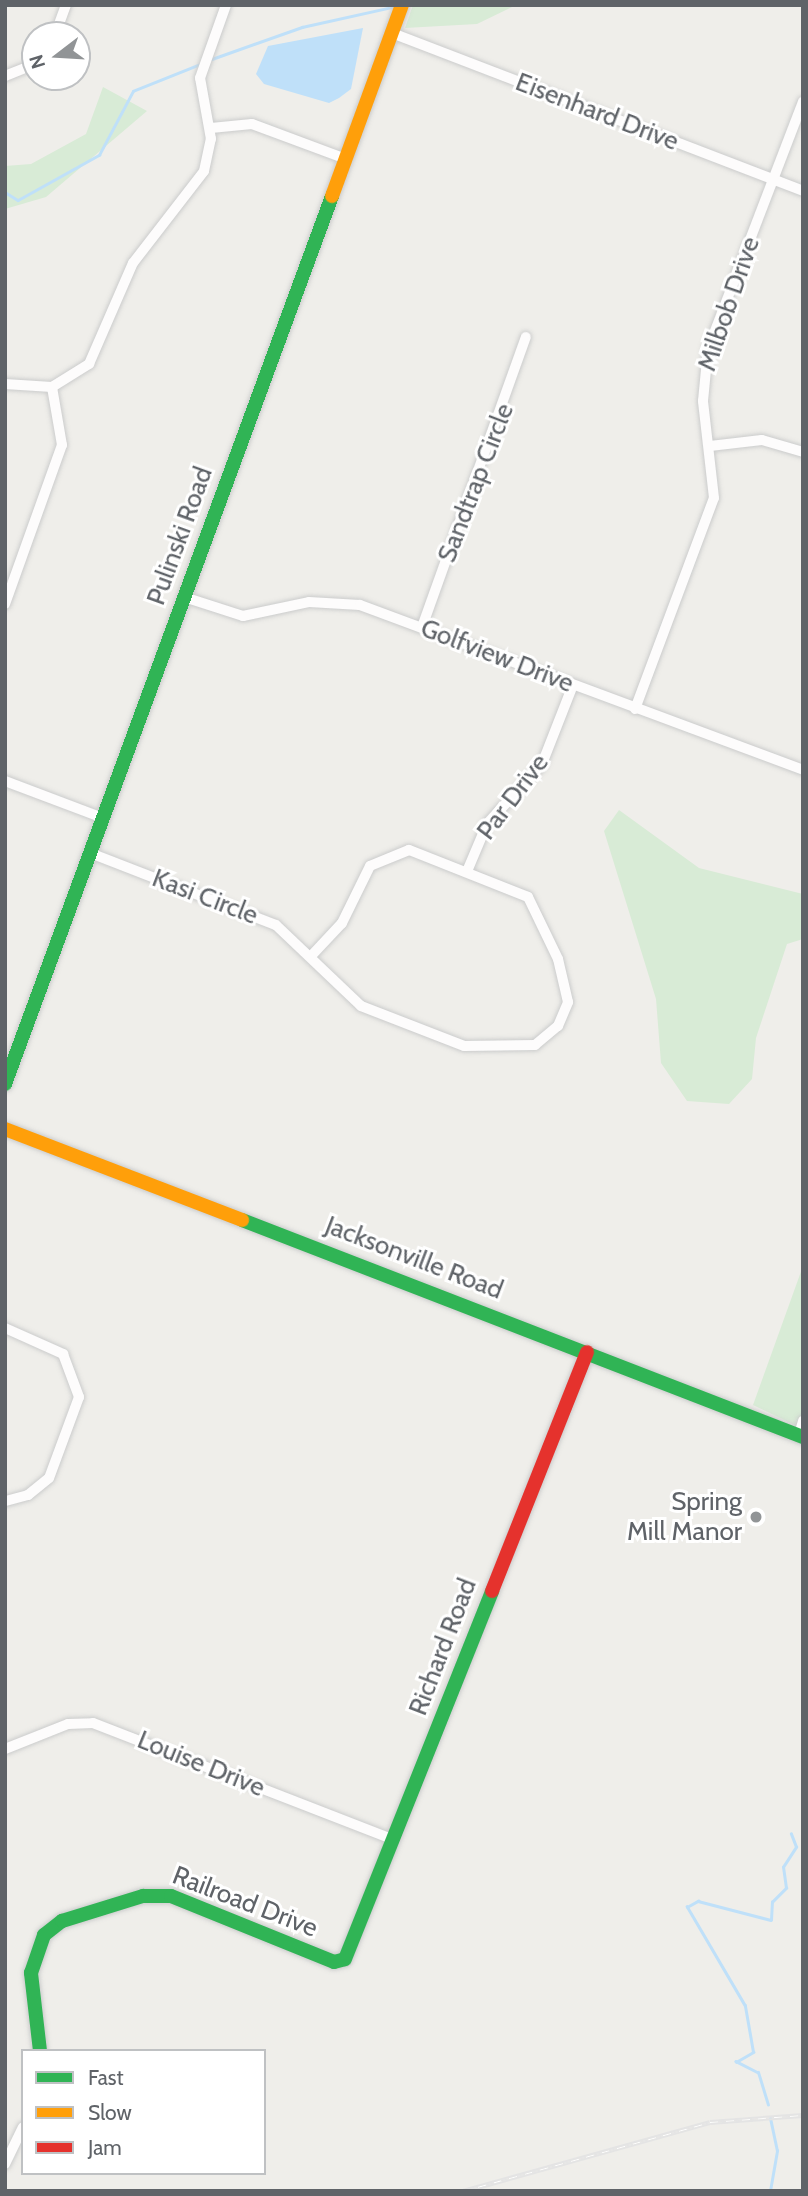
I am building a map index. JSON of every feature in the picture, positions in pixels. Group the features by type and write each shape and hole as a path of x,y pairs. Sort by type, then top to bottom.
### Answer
{"street":[{"path":"5,384 52,387 95,356 133,263 204,171 211,128 200,78 226,5"},
{"name":"Pulinski Road","path":"5,1084 402,5"},
{"name":"Eisenhard Drive","path":"392,33 803,191"},
{"name":"Milbob Drive","path":"635,709 708,520 715,488 706,358 803,102"},
{"path":"211,128 252,124 346,159"},
{"name":"Sandtrap Circle","path":"422,627 526,337"},
{"path":"5,604 62,444 52,387"},
{"path":"710,446 762,440 803,452"},
{"name":"Golfview Drive","path":"184,597 243,616 338,601 422,627 803,770"},
{"name":"Par Drive","path":"468,869 487,824 542,764 573,685"},
{"path":"5,780 103,818"},
{"name":"Kasi Circle","path":"90,853 276,925 361,1006 464,1046 510,1049 543,1040 562,1019 568,993 542,917 521,891 468,869 409,850 385,855 365,872 342,923 311,956"},
{"name":"Jacksonville Road","path":"5,1129 801,1431"},
{"path":"5,1328 63,1354 79,1397 50,1478 28,1495 5,1501"},
{"name":"Richard Road","path":"345,1959 587,1352"},
{"name":"Louise Drive","path":"5,1749 68,1724 93,1723 394,1840"},
{"name":"Railroad Drive","path":"40,2049 31,1973 35,1949 62,1921 133,1899 171,1896 334,1962 345,1959"},
{"path":"5,2164 21,2131"}],"green space":[{"path":"413,5 516,5 477,24 405,28"},
{"path":"103,87 147,111 46,197 5,209 5,166 31,164 86,134"},
{"path":"619,810 699,868 803,894 803,939 787,944 756,1038 752,1079 729,1104 687,1101 661,1063 656,999 604,831"},
{"path":"803,1266 803,1429 753,1405"}],"water":[{"path":"363,28 351,89 329,103 264,84 256,74 268,46"}],"waterway":[{"path":"209,60 302,27 397,6"},
{"path":"5,192 18,200 99,155 133,91 203,63"},
{"path":"768,2105 758,2073 736,2062 753,2052 745,2006 687,1907 698,1901 771,1920 772,1902 786,1888 783,1867 796,1847 791,1834"},
{"path":"770,2119 777,2151 770,2191"}],"railway":[{"path":"463,2191 710,2122 803,2115"}],"traffic: fast":[{"path":"5,1084 332,196"},
{"path":"242,1220 803,1437"},
{"path":"40,2049 31,1973 44,1935 62,1921 143,1896 171,1896 334,1962 345,1959 492,1591"}],"traffic: slow":[{"path":"332,196 402,5"},
{"path":"5,1129 242,1220"}],"traffic: jam":[{"path":"492,1591 587,1352"}],"place":[{"name":"Spring Mill Manor","path":"756,1517"}]}
